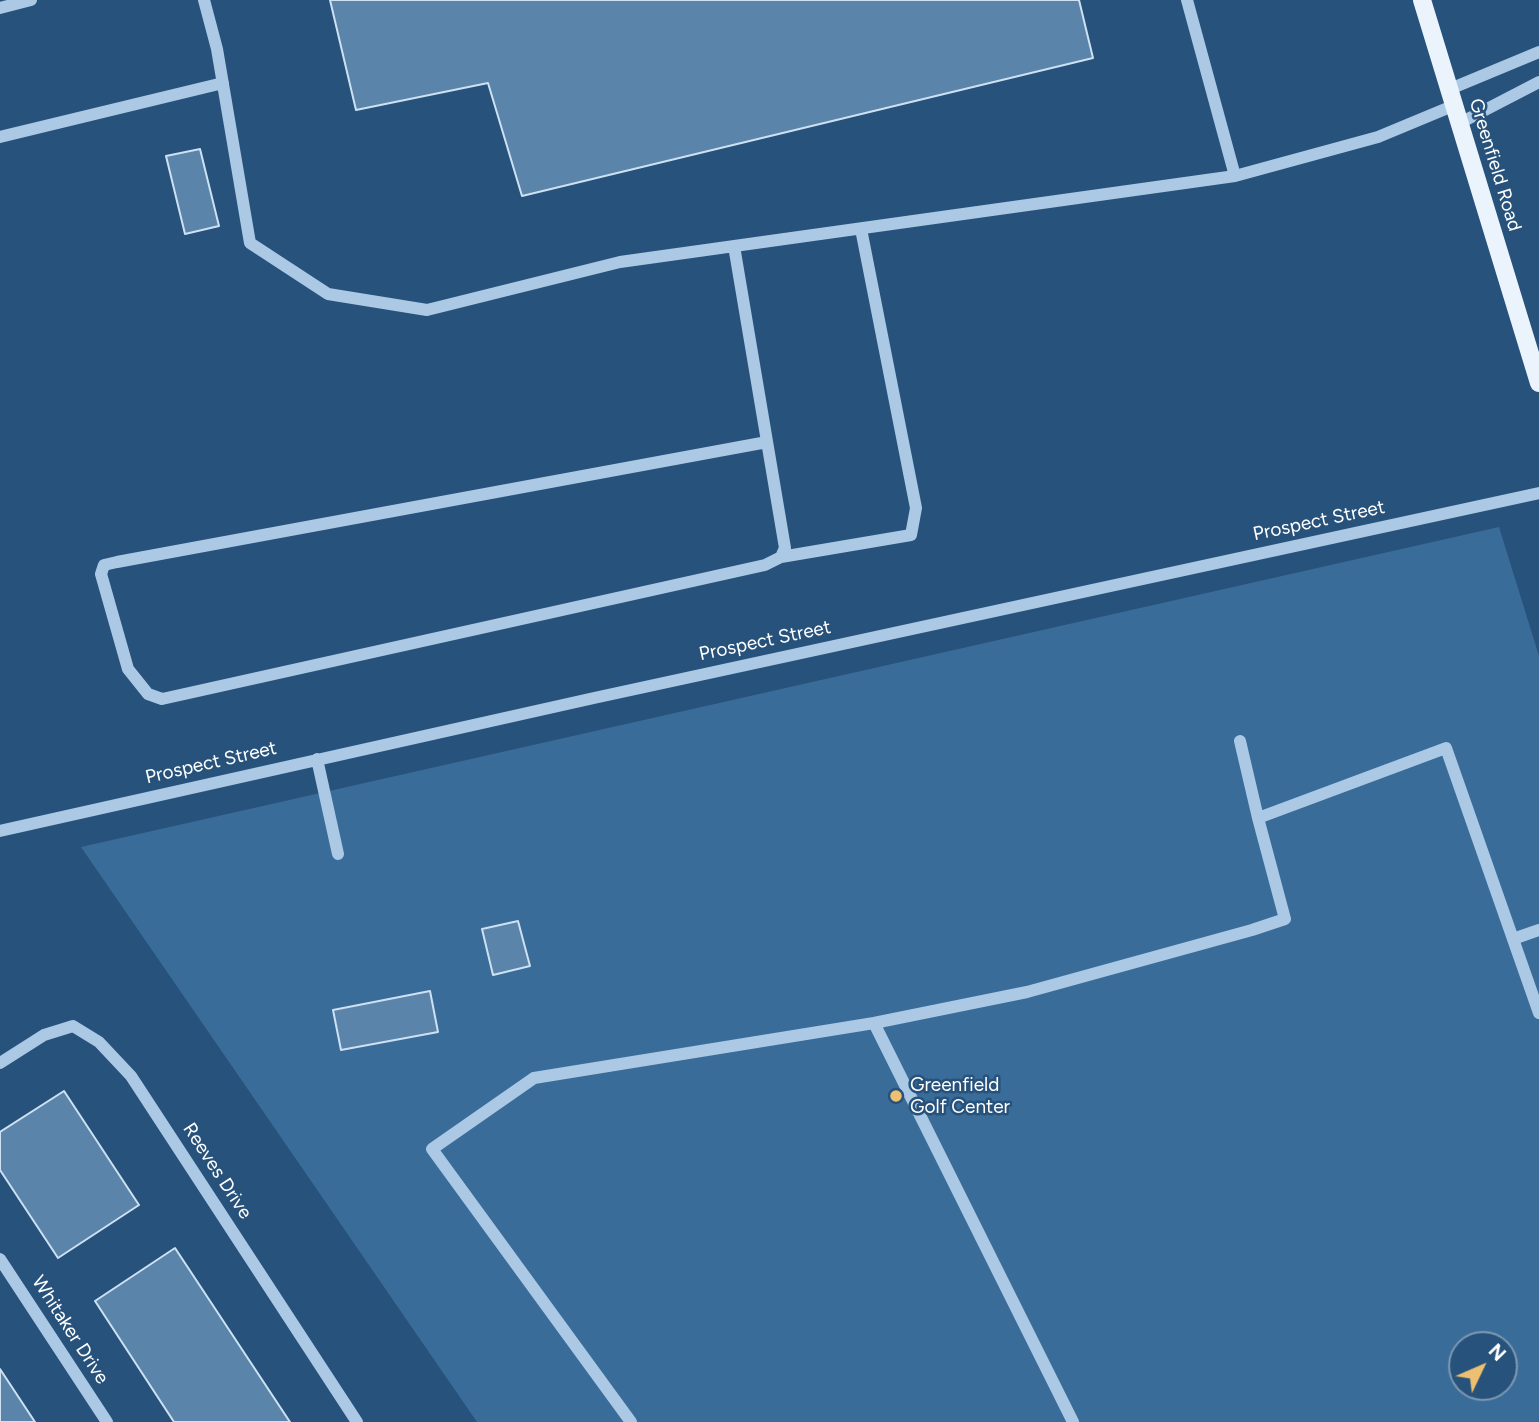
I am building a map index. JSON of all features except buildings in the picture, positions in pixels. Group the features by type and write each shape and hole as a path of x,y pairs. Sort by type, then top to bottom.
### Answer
{"main road":[{"name":"Greenfield Road","path":"1423,0 1539,383"}],"street":[{"path":"0,8 31,0"},
{"path":"204,0 217,49 250,243 328,294 427,310 620,262 1235,176 1378,137 1455,106 1539,82"},
{"path":"1187,0 1235,176"},
{"path":"1455,106 1539,52"},
{"path":"0,137 223,83"},
{"path":"766,442 117,562 104,565 101,574 128,669 148,694 162,699 765,565 781,557 911,535 916,508 861,229"},
{"path":"734,246 785,548 781,557"},
{"name":"Prospect Street","path":"0,831 1539,494"},
{"path":"631,1422 432,1149 534,1078 874,1023 1027,992 1285,919 1240,741"},
{"path":"1258,818 1446,748 1539,1013"},
{"path":"317,760 338,854"},
{"path":"1513,939 1539,930"},
{"path":"874,1023 1073,1422"},
{"name":"Reeves Drive","path":"0,1063 44,1035 73,1026 99,1042 131,1076 357,1422"},
{"name":"Whitaker Drive","path":"0,1259 107,1422"}],"shaded area":[{"name":"Greenfield Golf Center","path":"1499,527 1539,656 1539,1422 477,1422 81,847"}],"place":[{"name":"Greenfield Golf Center","path":"896,1096"}]}
